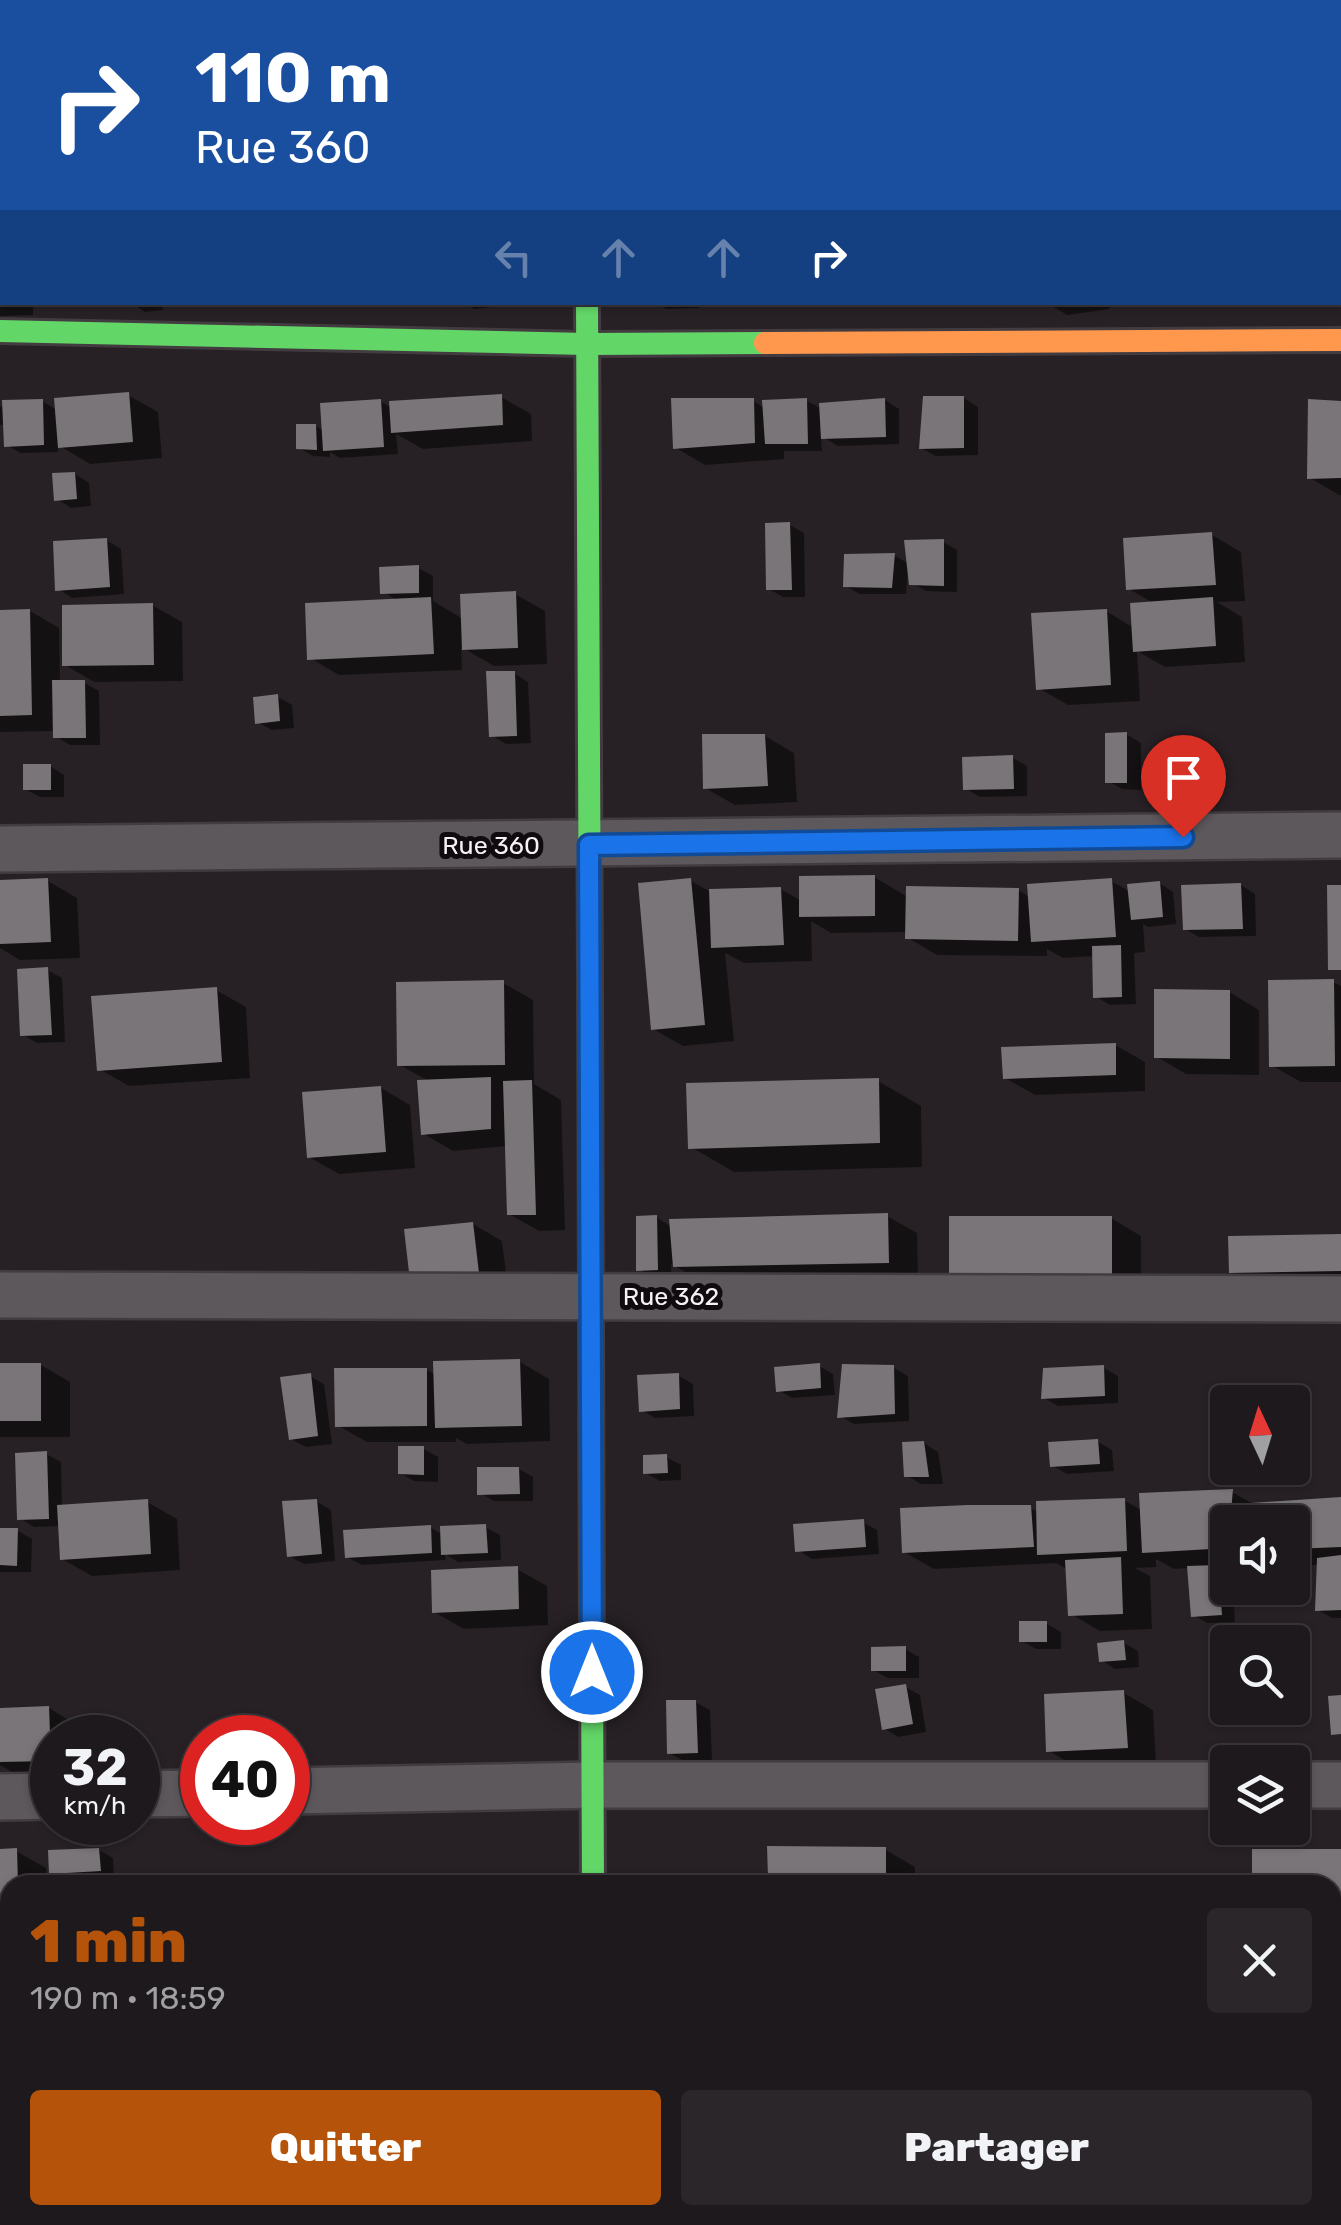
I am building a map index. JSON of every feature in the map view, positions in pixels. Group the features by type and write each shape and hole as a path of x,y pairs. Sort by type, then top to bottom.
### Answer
{"street":[{"path":"587,305 593,1875"},
{"path":"0,331 587,344 1341,340"},
{"name":"Rue 360","path":"0,850 1341,835"},
{"name":"Rue 362","path":"0,1295 1341,1299"},
{"path":"310,1791 1210,1785"},
{"path":"1310,1785 1341,1785"},
{"path":"0,1796 30,1796"}],"building":[{"path":"129,392 133,442 58,448 54,398"},
{"path":"502,394 503,425 391,433 389,401"},
{"path":"923,396 964,396 964,448 919,449"},
{"path":"671,398 754,398 755,443 673,449"},
{"path":"807,398 808,444 765,444 762,400"},
{"path":"885,398 886,437 821,439 819,403"},
{"path":"43,399 44,445 4,447 2,400"},
{"path":"381,399 384,447 323,451 320,403"},
{"path":"1308,399 1341,401 1341,478 1307,479"},
{"path":"296,424 316,424 317,450 296,449"},
{"path":"75,472 77,499 54,501 52,473"},
{"path":"790,522 792,590 766,590 765,523"},
{"path":"1212,532 1216,585 1126,590 1123,538"},
{"path":"107,538 110,587 55,591 53,541"},
{"path":"944,539 944,586 909,585 904,540"},
{"path":"895,553 892,588 843,587 844,554"},
{"path":"419,565 419,593 380,594 379,567"},
{"path":"516,591 518,648 462,650 460,594"},
{"path":"431,597 434,654 307,660 305,603"},
{"path":"1213,597 1216,646 1133,652 1130,603"},
{"path":"153,603 154,665 62,666 62,605"},
{"path":"30,609 32,715 0,716 0,610"},
{"path":"1107,609 1111,685 1036,690 1031,613"},
{"path":"486,671 515,671 517,736 489,737"},
{"path":"52,680 85,680 86,738 53,738"},
{"path":"278,694 280,721 255,724 253,697"},
{"path":"1127,732 1127,783 1105,783 1105,733"},
{"path":"702,734 765,734 768,786 703,789"},
{"path":"1013,755 1014,789 963,790 962,757"},
{"path":"23,764 51,764 51,790 23,790"},
{"path":"875,875 875,916 799,917 799,876"},
{"path":"48,878 51,942 0,944 0,880"},
{"path":"691,878 705,1025 651,1030 638,883"},
{"path":"1112,878 1116,937 1031,942 1027,884"},
{"path":"1160,881 1163,917 1131,920 1127,884"},
{"path":"1241,883 1243,929 1183,930 1181,885"},
{"path":"1327,885 1341,885 1341,970 1328,970"},
{"path":"906,886 1019,888 1018,941 905,939"},
{"path":"781,887 784,945 711,948 709,889"},
{"path":"1121,945 1122,997 1093,998 1092,946"},
{"path":"48,967 52,1035 20,1036 17,969"},
{"path":"1334,979 1335,1066 1269,1067 1268,980"},
{"path":"504,980 505,1065 397,1066 396,982"},
{"path":"217,987 222,1062 97,1071 91,996"},
{"path":"1154,989 1230,990 1230,1059 1154,1058"},
{"path":"1116,1043 1116,1075 1003,1079 1001,1047"},
{"path":"491,1077 491,1129 421,1135 417,1080"},
{"path":"879,1078 880,1143 688,1149 686,1083"},
{"path":"532,1080 536,1215 507,1215 503,1081"},
{"path":"381,1086 386,1152 307,1158 302,1092"},
{"path":"888,1213 889,1263 673,1267 669,1219"},
{"path":"657,1215 658,1270 636,1271 636,1216"},
{"path":"949,1216 1112,1216 1112,1277 949,1277"},
{"path":"473,1222 479,1273 410,1281 404,1229"},
{"path":"1341,1234 1341,1271 1229,1273 1228,1236"},
{"path":"520,1359 522,1426 435,1428 433,1361"},
{"path":"0,1363 41,1363 41,1421 0,1421"},
{"path":"820,1363 821,1388 776,1392 774,1367"},
{"path":"842,1364 894,1365 895,1414 837,1418"},
{"path":"1104,1365 1105,1396 1041,1399 1043,1368"},
{"path":"334,1368 427,1368 427,1426 335,1427"},
{"path":"311,1373 318,1436 289,1440 280,1377"},
{"path":"679,1373 680,1409 639,1412 637,1375"},
{"path":"1098,1439 1100,1464 1050,1467 1048,1442"},
{"path":"924,1441 929,1477 904,1477 902,1442"},
{"path":"398,1446 424,1446 424,1475 398,1474"},
{"path":"47,1451 49,1519 17,1520 15,1453"},
{"path":"667,1454 668,1473 643,1474 643,1455"},
{"path":"477,1467 519,1467 520,1494 477,1495"},
{"path":"1233,1489 1232,1505 1210,1505 1210,1549 1142,1553 1139,1493"},
{"path":"1341,1497 1341,1547 1310,1548 1310,1505 1251,1503"},
{"path":"1125,1498 1127,1551 1037,1555 1036,1501"},
{"path":"148,1499 151,1554 60,1560 57,1505"},
{"path":"317,1499 322,1554 287,1557 282,1501"},
{"path":"1031,1505 1034,1547 902,1553 900,1508"},
{"path":"864,1519 866,1547 795,1552 793,1524"},
{"path":"486,1524 488,1553 441,1555 440,1526"},
{"path":"431,1525 432,1553 345,1558 343,1530"},
{"path":"0,1528 18,1528 17,1566 0,1565"},
{"path":"1341,1555 1341,1610 1315,1611 1317,1558"},
{"path":"1121,1557 1123,1614 1068,1616 1065,1560"},
{"path":"1210,1565 1210,1605 1221,1605 1222,1615 1191,1617 1187,1566"},
{"path":"518,1566 519,1609 432,1613 431,1570"},
{"path":"1019,1621 1047,1621 1047,1642 1019,1642"},
{"path":"1124,1640 1126,1660 1099,1662 1097,1643"},
{"path":"906,1646 906,1671 871,1671 871,1647"},
{"path":"906,1684 913,1724 882,1730 875,1689"},
{"path":"1124,1690 1128,1748 1046,1752 1044,1694"},
{"path":"1341,1695 1341,1734 1331,1735 1328,1696"},
{"path":"666,1700 696,1700 698,1753 667,1754"},
{"path":"49,1706 49,1715 30,1715 30,1761 0,1762 0,1708"},
{"path":"767,1846 886,1847 886,1875 768,1875"},
{"path":"17,1848 18,1875 0,1875 0,1849"},
{"path":"99,1848 101,1871 49,1874 48,1850"},
{"path":"1252,1849 1341,1849 1341,1875 1252,1875"}],"traffic: fast":[{"path":"587,305 590,977"},
{"path":"0,331 587,344 765,343"},
{"path":"592,1668 593,1875"}],"traffic: slow":[{"path":"765,343 1341,340"},
{"path":"590,977 592,1668"}],"route":[{"path":"592,1672 589,845 1183,837"}]}
